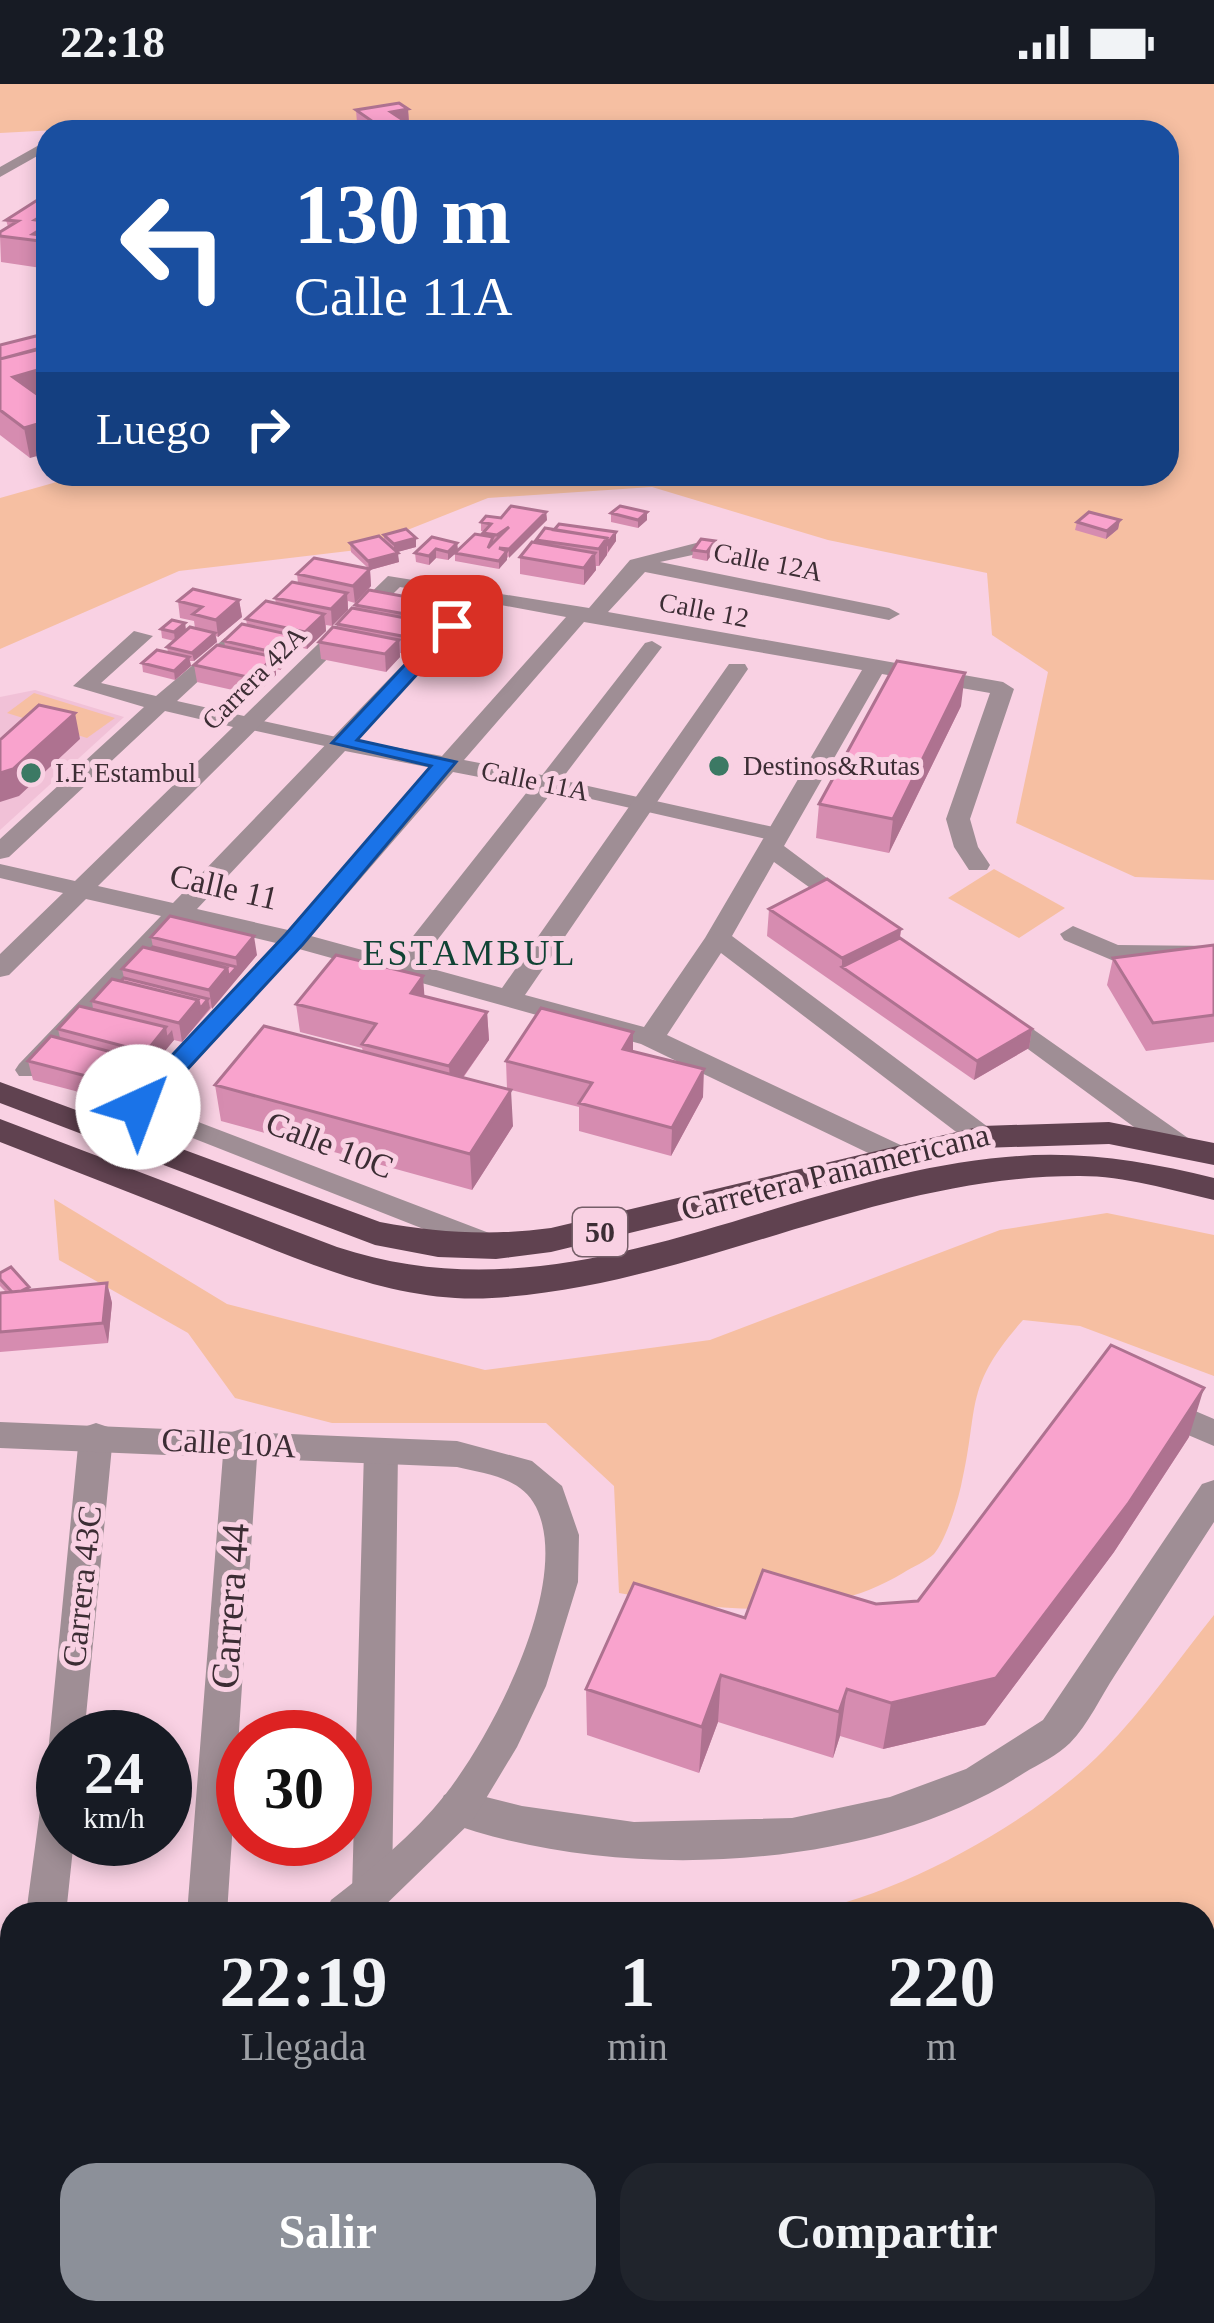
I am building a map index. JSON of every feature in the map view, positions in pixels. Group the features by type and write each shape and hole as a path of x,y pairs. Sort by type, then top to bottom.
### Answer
{"highway":[{"name":"Carretera Panamericana","path":"0,1092 375,1233 439,1245 496,1247 603,1232 982,1137 1109,1133 1214,1154"},
{"name":"Carretera Panamericana","path":"0,1130 338,1262 416,1283 491,1286 547,1278 672,1252 948,1178 1022,1166 1083,1165 1214,1189"}],"street":[{"path":"0,173 36,151"},
{"path":"112,1135 294,939 446,762 637,564 667,550 704,547"},
{"name":"Calle 12A","path":"637,564 889,614"},
{"name":"Calle 12","path":"395,580 493,594 873,670 1003,689 958,819 966,848 978,865"},
{"name":"Carrera 42A","path":"0,969 395,580"},
{"path":"29,1070 493,594"},
{"path":"0,852 238,632"},
{"name":"Calle 11A","path":"142,636 84,686 646,804 776,842 869,919"},
{"path":"401,969 652,647"},
{"path":"510,997 737,669"},
{"path":"651,1038 776,842 873,670"},
{"name":"Calle 11","path":"0,871 294,939 651,1038 899,1156"},
{"path":"1073,934 1114,953 1214,954"},
{"path":"718,938 982,1137"},
{"path":"985,1004 1178,1145"},
{"name":"Calle 10C","path":"138,1107 496,1247"},
{"path":"1138,1399 1214,1433"},
{"name":"Calle 10A","path":"0,1435 457,1454 523,1471 550,1501 566,1538 541,1660 511,1730 458,1808 360,1902"},
{"name":"Carrera 43C","path":"68,1710 96,1436"},
{"name":"Carrera 44","path":"208,1902 241,1442"},
{"path":"358,1902 381,1451"},
{"path":"458,1808 522,1824 634,1840 792,1836 890,1815 980,1780 1056,1732 1214,1494"},
{"path":"47,1902 51,1866"}],"shaded area":[{"path":"0,84 1214,84 1214,880 1135,877 1016,823 1048,672 992,635 987,573 828,540 652,487 488,498 357,550 179,571 0,649 0,498 42,486 1179,486 1179,120 36,120 36,131 0,133"},
{"name":"I.E Estambul","path":"35,690 124,717 0,830 0,697"},
{"path":"34,693 115,718 87,738 7,713"},
{"path":"994,869 1065,908 1019,938 948,898"},
{"path":"54,1199 227,1304 485,1370 710,1340 1000,1230 1107,1213 1214,1235 1214,1376 1080,1326 1023,1320 982,1382 957,1502 931,1557 870,1589 800,1607 727,1608 655,1599 619,1593 614,1486 546,1423 332,1423 235,1398 188,1333 59,1260"},
{"path":"1214,1615 1214,1902 846,1902 958,1855 1039,1805 1104,1750"}],"building":[{"path":"399,103 408,109 391,112 403,120 370,120 356,110"},
{"path":"36,201 36,240 0,236 18,221 6,220"},
{"path":"36,336 36,349 0,359 0,345"},
{"path":"36,350 36,370 13,377 36,393 36,424 24,428 0,410 0,359"},
{"path":"511,506 546,512 509,549 499,548 507,551 499,561 455,553 475,534 493,537 488,548 509,527 497,535 483,533 491,524 481,522 486,516 501,518"},
{"path":"620,506 647,512 638,520 611,513"},
{"path":"1089,512 1120,520 1107,531 1077,522"},
{"path":"559,524 616,532 608,543 607,538 554,530"},
{"path":"545,528 607,538 599,549 536,540"},
{"path":"406,529 416,538 394,544 384,535"},
{"path":"379,536 398,553 368,561 350,543"},
{"path":"432,537 457,543 448,552 415,553"},
{"path":"701,539 715,541 707,552 693,550"},
{"path":"532,542 595,553 584,568 520,557"},
{"path":"314,558 370,569 353,586 297,574"},
{"path":"292,582 347,593 331,609 275,598"},
{"path":"193,589 239,600 216,620 193,614 202,607 178,601"},
{"path":"369,590 435,602 422,617 355,605"},
{"path":"266,601 324,614 305,632 246,619"},
{"path":"352,608 416,620 402,636 337,624"},
{"path":"172,620 185,623 174,632 161,629"},
{"path":"242,624 296,636 278,653 224,641"},
{"path":"190,627 215,633 192,653 167,647"},
{"path":"333,627 399,640 385,654 319,642"},
{"path":"217,645 274,657 252,678 194,665"},
{"path":"157,650 189,657 174,671 142,663"},
{"path":"897,661 965,673 893,819 819,804"},
{"path":"39,705 75,713 13,769 0,773 0,740"},
{"path":"827,879 901,929 842,958 769,909"},
{"path":"170,916 254,936 236,958 151,937"},
{"path":"900,938 1032,1029 977,1061 842,967"},
{"path":"1214,945 1214,1015 1153,1023 1113,958"},
{"path":"143,947 227,968 209,990 122,969"},
{"path":"153,947 237,967 228,977 227,968"},
{"path":"336,955 423,976 411,993 487,1012 449,1066 362,1044 376,1024 296,1004"},
{"path":"112,979 198,1000 179,1023 92,1001"},
{"path":"121,981 208,999 200,1009 198,1000"},
{"path":"79,1006 166,1027 146,1052 58,1029"},
{"path":"541,1008 633,1032 623,1049 704,1069 672,1128 579,1103 592,1083 506,1061"},
{"path":"264,1026 511,1090 470,1154 215,1085"},
{"path":"51,1036 138,1059 117,1084 28,1061"},
{"path":"11,1267 29,1287 12,1292 0,1279 0,1273"},
{"path":"107,1283 103,1323 0,1332 0,1293"},
{"path":"1111,1345 1204,1388 1128,1504 996,1678 891,1703 847,1689 839,1712 721,1675 702,1727 586,1689 634,1583 745,1618 763,1570 876,1604 918,1601"}],"place":[{"name":"Destinos&Rutas","path":"719,766"},
{"name":"I.E Estambul","path":"31,773"}],"district":[{"name":"ESTAMBUL","path":"470,952"}],"route":[{"path":"138,1107 294,939 446,762 343,743 452,626"}]}
